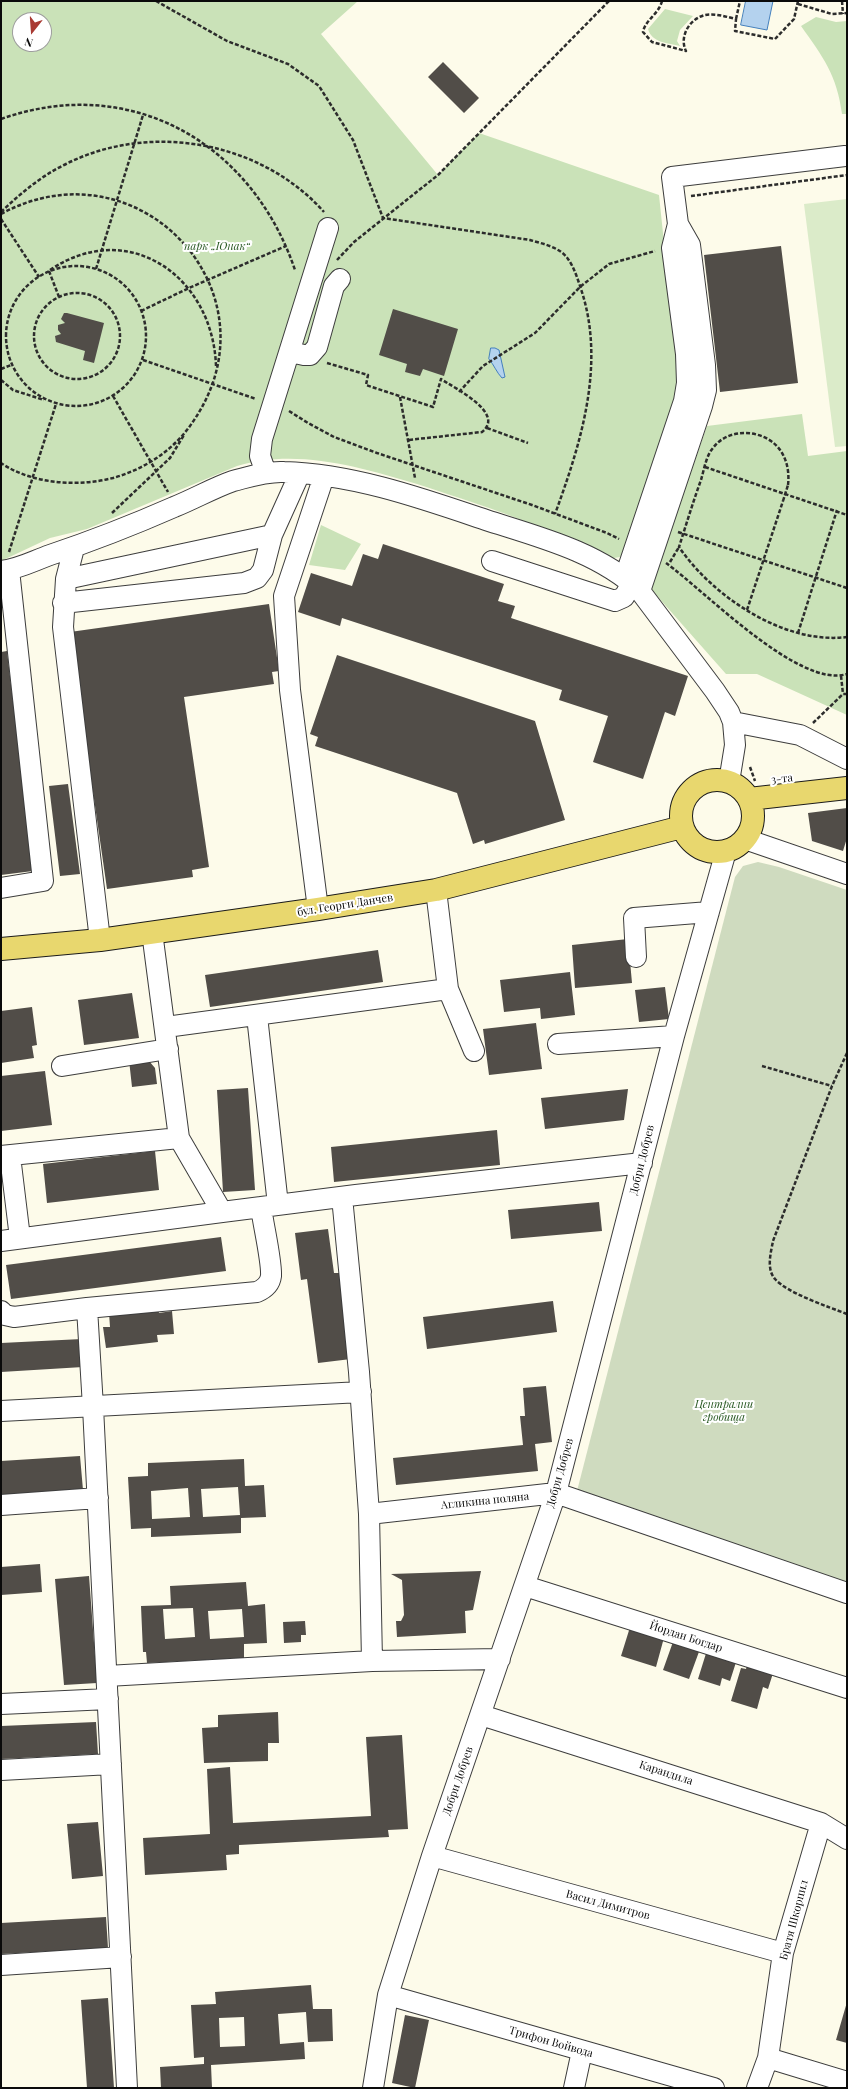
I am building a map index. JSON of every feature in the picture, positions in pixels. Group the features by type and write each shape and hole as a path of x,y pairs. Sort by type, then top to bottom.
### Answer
{"main road":[{"path":"753,792 753,816 751,828 745,839 737,846 726,851 710,852 700,848 691,841 682,827 681,810 685,799 692,790 701,784 712,780 729,782 743,791 753,792 847,788"},
{"name":"бул. Георги Данчев","path":"1,949 100,940 318,910 436,890 682,827"}],"street":[{"path":"632,584 684,401 687,383 686,354 672,248 678,224 672,177 846,166"},
{"path":"266,473 260,456 264,432 273,405 297,353 328,223"},
{"path":"492,561 615,601 624,597 632,584 662,527 706,390 705,365 690,245 678,224"},
{"path":"297,353 310,355 317,347 338,271"},
{"path":"1,888 43,882 5,571 74,548 221,486 266,473 300,473 324,476 373,485 420,498 538,537 595,561 632,584 722,700 733,722 735,745 729,782"},
{"path":"63,603 244,583 257,578 263,570 272,535 300,473"},
{"path":"318,910 290,690 284,596 324,476"},
{"path":"66,579 272,535"},
{"path":"74,548 66,579 63,603 63,627 100,940"},
{"path":"733,722 800,735 847,759"},
{"path":"745,839 847,874"},
{"name":"Добри Добрев","path":"373,2088 388,1995 432,1856 556,1493 674,1036 726,851"},
{"path":"436,890 448,989 474,1051"},
{"path":"636,957 634,918 709,912"},
{"path":"152,932 166,1027 179,1138 222,1212"},
{"path":"166,1027 257,1016 448,989"},
{"path":"1,1311 5,1315 14,1317 87,1308 257,1292 266,1286 271,1275 270,1206 257,1016"},
{"path":"558,1044 674,1036"},
{"path":"62,1066 168,1049"},
{"path":"179,1138 5,1156 11,1239 342,1197 642,1163"},
{"path":"342,1197 361,1392 369,1514 372,1661"},
{"path":"87,1308 98,1498 127,2088"},
{"path":"1,1411 361,1392"},
{"name":"Агликина поляна","path":"369,1514 556,1493 847,1593"},
{"path":"1,1505 98,1498"},
{"name":"Йордан Богдар","path":"525,1586 847,1688"},
{"path":"107,1676 372,1661 500,1659"},
{"path":"1,1704 108,1699"},
{"name":"Карандила","path":"481,1715 821,1823 847,1839"},
{"path":"1,1770 111,1764"},
{"name":"Братя Шкорпил","path":"757,2088 768,2058 783,1953 821,1823"},
{"name":"Васил Димитров","path":"432,1856 783,1953"},
{"path":"1,1965 121,1957"},
{"name":"Трифон Войвода","path":"388,1995 714,2088"},
{"path":"574,2088 582,2051"},
{"path":"768,2058 847,2082"}],"path":[{"path":"156,1 227,40 288,64 319,86 353,140 383,218"},
{"path":"338,271 345,253 354,242 438,175 609,1"},
{"path":"662,1 659,9 644,27 643,32 652,42 665,47 686,51 683,45 683,37 686,30 698,18 706,15 717,15 736,19"},
{"path":"740,1 735,31 775,39 794,19 798,2 832,14 845,14 842,1"},
{"path":"1,119 17,113 51,106 88,105 129,110 164,122 194,137 226,160 253,189 274,219 296,271"},
{"path":"96,269 143,115"},
{"path":"1,213 24,190 67,164 91,153 116,146 182,142 207,146 246,157 270,168 307,193 328,223"},
{"path":"675,198 846,166"},
{"path":"1,213 30,201 59,195 82,194 117,200 149,214 173,232 189,249 208,280 214,298 219,329 219,354 213,384 199,414 170,458 106,518"},
{"path":"383,218 530,240 552,247 568,258 586,302 590,334 591,374 584,420 575,457 556,514"},
{"path":"1,220 38,277"},
{"path":"141,311 189,288 286,246"},
{"path":"342,246 345,253"},
{"path":"459,392 469,379 490,361 535,333 580,287 609,264 672,248"},
{"path":"50,402 30,389 11,365 5,338 8,315 19,294 27,285 38,277 60,263 81,253 102,249 124,251 146,257 166,268 189,288 208,321 214,340 216,373"},
{"path":"1,380 13,390 56,404 79,406 102,401 112,396 129,383 143,360 146,333 141,311 137,301 123,284 114,277 96,269 79,266 64,267 49,271 38,277"},
{"path":"49,271 59,297"},
{"path":"77,293 91,295 104,302 114,313 119,326 120,341 116,354 108,366 96,375 83,379 55,374 44,365 37,353 33,339 35,325 41,312 50,302 59,297 77,293"},
{"path":"297,353 368,375 366,385 433,406 441,379 481,405 487,413 489,420 487,428 482,432 408,440"},
{"path":"143,360 273,405"},
{"path":"1,369 11,365"},
{"path":"112,396 152,461 176,506"},
{"path":"400,396 420,498"},
{"path":"5,571 8,554 56,404"},
{"path":"1,464 10,469 32,476 68,483 103,480 136,470 152,461 174,444 189,428"},
{"path":"487,428 528,444"},
{"path":"668,564 679,547 712,448 723,439 736,434 751,433 764,437 776,445 785,457 789,470 788,485 747,610"},
{"path":"705,467 837,510 847,515"},
{"path":"798,633 837,510"},
{"path":"662,527 847,588"},
{"path":"679,547 710,583 747,610 770,623 798,633 828,638 847,637"},
{"path":"841,676 843,694"},
{"path":"800,735 843,694 847,694"},
{"name":"3-та","path":"750,764 753,792"},
{"path":"847,1053 832,1086 773,1240 769,1260 774,1279 791,1290 847,1314"},
{"path":"762,1066 832,1086"}],"green space":[{"name":"парк „Юнак“","path":"1,1 358,1 321,34 438,175 479,133 659,195 679,386 625,553 620,557 608,559 520,519 417,484 351,466 305,459 259,461 237,466 87,529 50,538 1,561"},
{"path":"665,9 693,16 680,30 677,41 680,46 661,42 650,34 648,29"},
{"path":"816,17 836,22 847,21 847,114 842,114 837,88 828,67 801,26"},
{"path":"847,199 847,446 835,447 804,204"},
{"path":"802,414 808,456 847,451 847,715 757,674 726,674 650,588 707,426"},
{"path":"321,525 361,544 345,570 309,565"},
{"name":"Централни гробища","path":"758,862 779,867 847,890 847,1583 577,1491 735,877 743,866"}],"water":[{"path":"746,1 773,1 767,30 741,25"},
{"path":"491,348 499,350 505,377 502,378 500,376 489,359"}],"building":[{"path":"443,62 479,98 464,113 428,77"},
{"path":"781,246 798,383 720,392 704,255"},
{"path":"393,309 458,329 444,376 423,369 420,376 405,372 407,364 379,355"},
{"path":"64,313 104,323 94,363 83,360 85,351 56,342 55,336 61,334 58,330 58,325 65,323 61,319"},
{"path":"383,544 504,584 498,601 515,606 511,618 688,676 675,716 665,712 643,779 593,762 608,716 559,700 562,690 342,618 340,626 298,612 311,573 352,586 363,554 378,559"},
{"path":"269,604 279,671 272,672 274,684 184,697 209,867 192,870 193,877 107,889 70,632"},
{"path":"7,651 33,871 1,875 1,652"},
{"path":"337,655 535,721 565,820 485,844 484,840 473,844 457,793 315,746 318,737 310,734"},
{"path":"68,784 80,874 60,876 49,786"},
{"path":"847,808 847,838 843,851 812,841 808,813"},
{"path":"628,939 632,983 575,988 572,945"},
{"path":"378,950 383,982 210,1007 205,975"},
{"path":"570,972 575,1015 541,1019 540,1008 504,1012 500,980"},
{"path":"665,987 669,1019 639,1022 635,990"},
{"path":"132,993 139,1038 84,1045 78,1000"},
{"path":"32,1007 37,1045 32,1046 34,1058 1,1063 1,1011"},
{"path":"536,1023 542,1069 489,1075 483,1029"},
{"path":"129,1060 149,1061 155,1068 157,1084 132,1087"},
{"path":"45,1071 52,1125 1,1131 1,1076"},
{"path":"248,1088 255,1190 223,1192 217,1090"},
{"path":"628,1089 624,1120 545,1129 541,1098"},
{"path":"497,1130 500,1165 334,1182 331,1147"},
{"path":"155,1151 159,1190 47,1203 43,1164"},
{"path":"599,1202 602,1231 511,1239 508,1210"},
{"path":"328,1229 334,1273 339,1273 351,1359 318,1363 307,1279 301,1280 295,1233"},
{"path":"221,1237 226,1271 11,1299 6,1265"},
{"path":"553,1301 557,1332 427,1349 423,1317"},
{"path":"158,1308 159,1313 172,1311 174,1334 157,1335 158,1342 106,1348 103,1327 110,1327 109,1313"},
{"path":"82,1339 83,1367 1,1372 1,1343"},
{"path":"546,1386 552,1442 535,1444 538,1471 396,1485 393,1458 523,1445 520,1416 525,1416 523,1388"},
{"path":"80,1456 83,1490 1,1496 1,1461"},
{"path":"244,1459 245,1486 264,1485 266,1517 241,1518 241,1533 151,1537 151,1528 131,1529 128,1477 148,1476 148,1463","holes":["238,1487 240,1515 203,1517 201,1489","188,1488 190,1517 152,1519 151,1491"]},
{"path":"40,1564 42,1592 1,1595 1,1567"},
{"path":"481,1571 473,1610 465,1611 466,1633 397,1637 396,1621 401,1621 404,1615 402,1580 391,1574"},
{"path":"89,1576 97,1683 64,1685 55,1579"},
{"path":"246,1582 248,1606 265,1604 267,1643 244,1644 244,1658 147,1663 146,1652 143,1652 141,1606 171,1605 170,1586","holes":["193,1608 195,1637 165,1639 163,1609","242,1609 244,1637 210,1639 208,1611"]},
{"path":"305,1621 306,1635 301,1635 301,1642 284,1643 283,1622"},
{"path":"631,1624 665,1634 656,1667 621,1656"},
{"path":"674,1639 700,1649 689,1679 663,1670"},
{"path":"708,1647 738,1656 730,1681 722,1678 720,1686 698,1679"},
{"path":"748,1662 774,1670 768,1689 763,1687 757,1709 731,1701 741,1668 746,1669"},
{"path":"278,1712 279,1743 268,1743 268,1761 204,1763 202,1728 218,1727 218,1715"},
{"path":"96,1722 98,1754 1,1759 1,1726"},
{"path":"402,1735 408,1829 388,1830 389,1837 239,1845 239,1854 226,1855 227,1870 145,1875 143,1838 210,1834 207,1769 230,1767 233,1823 371,1816 366,1737"},
{"path":"98,1822 103,1876 72,1879 67,1824"},
{"path":"106,1917 108,1948 1,1954 1,1923"},
{"path":"311,1985 313,2009 332,2009 333,2041 308,2042 306,2012 278,2014 280,2044 304,2042 305,2059 211,2065 212,2088 161,2088 160,2067 204,2064 204,2057 194,2058 191,2005 216,2004 215,1992","holes":["244,2017 245,2046 220,2047 219,2018"]},
{"path":"108,1998 114,2088 87,2088 81,2000"},
{"path":"847,2002 847,2043 836,2040"},
{"path":"405,2015 429,2020 415,2088 392,2083"}]}
